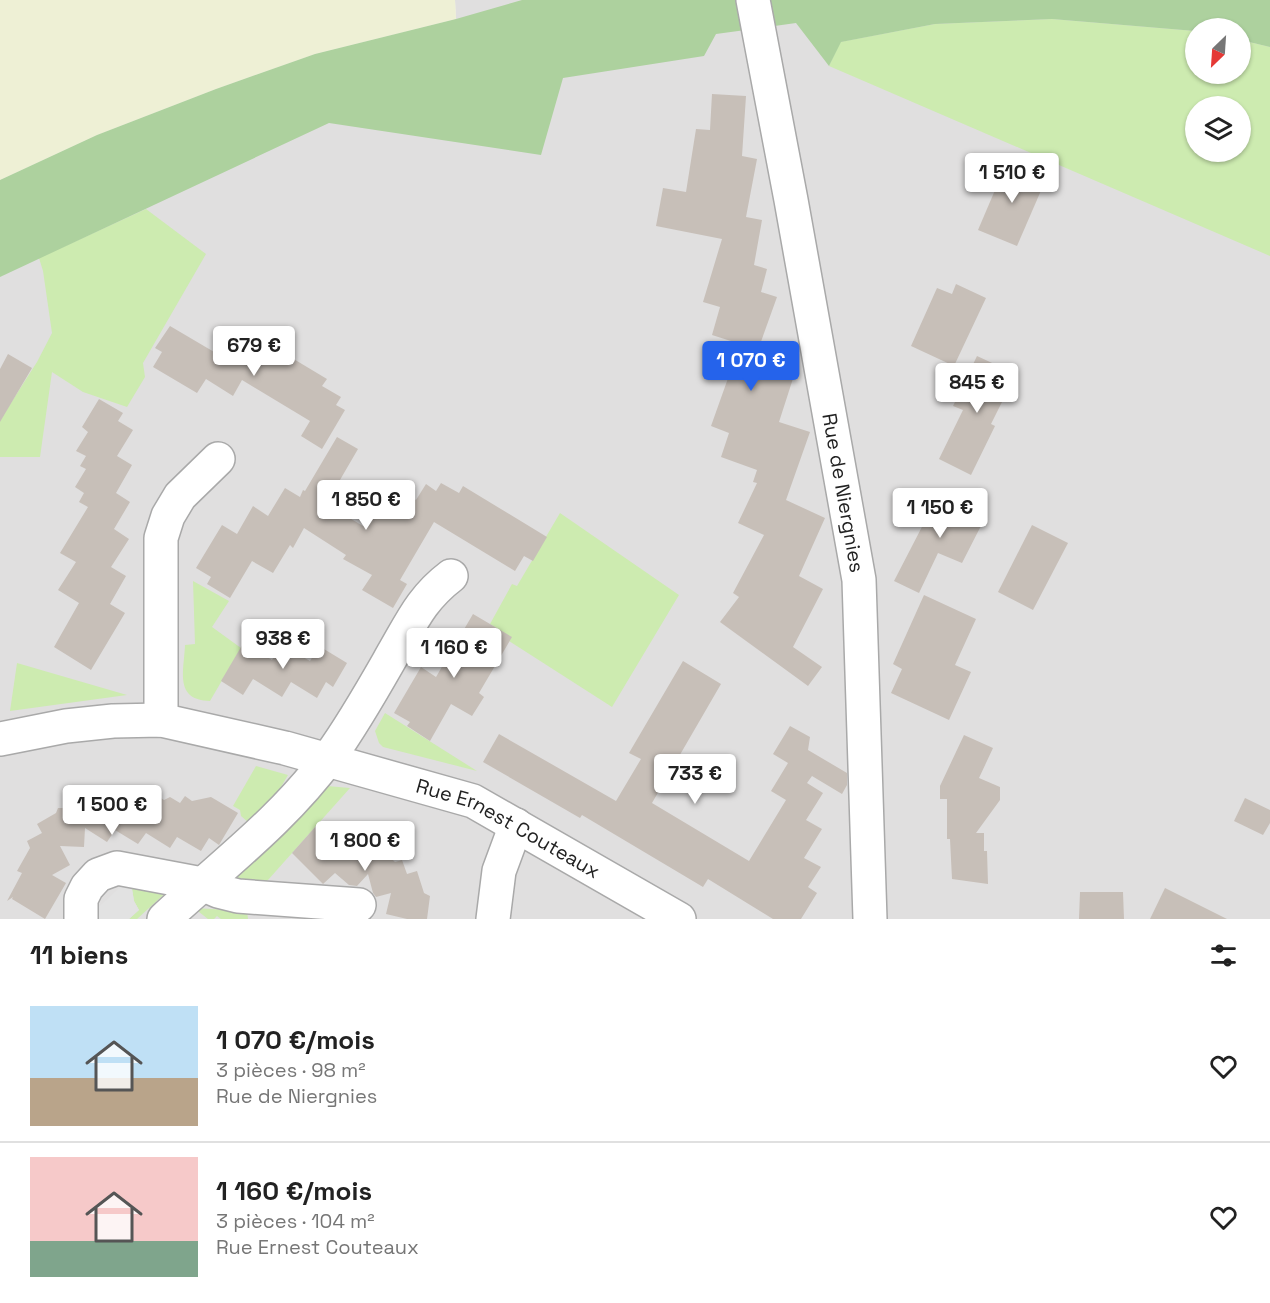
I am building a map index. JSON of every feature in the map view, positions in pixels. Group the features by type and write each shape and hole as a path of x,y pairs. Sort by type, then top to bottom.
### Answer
{"street":[{"name":"Rue de Niergnies","path":"753,0 859,580 870,919"},
{"path":"161,720 161,538 168,516 180,496 218,459"},
{"path":"164,919 249,845 298,796 348,730 426,598 451,576"},
{"name":"Rue Ernest Couteaux","path":"0,739 66,726 113,721 161,720 328,759 473,801 680,919"},
{"path":"493,919 499,871 516,825"},
{"path":"81,919 81,899 87,887 98,875 117,868 202,884 238,896 359,905"}],"shaded area":[{"path":"455,0 1270,0 1270,919 0,919 0,180 456,19"},
{"path":"130,878 134,901 139,910 129,919 92,919 91,914"}],"green space":[{"path":"0,0 455,0 456,19 315,54 97,135 0,180"},
{"path":"522,0 1270,0 1270,47 1251,42 1251,18 1185,18 1185,30 1052,19 935,24 841,42 829,66 796,23 716,34 704,56 563,78 541,155 329,123 0,277 0,180 97,135 315,54"},
{"path":"1052,19 1185,30 1185,84 1251,84 1251,42 1270,47 1270,256 829,66 840,42 935,24"},
{"path":"146,209 206,254 143,363 145,377 127,407 83,392 52,372 40,457 0,457 0,420 37,362 52,333 39,258"},
{"path":"560,513 679,595 612,707 509,641 511,637 490,624 512,584 517,586"},
{"path":"193,581 229,601 212,627 241,648 210,701 191,695 186,690 184,682 185,645 195,644"},
{"path":"17,663 127,695 10,711"},
{"path":"385,713 477,771 383,747 375,731"},
{"path":"256,766 288,775 281,787 249,823 241,816 240,810 233,806"},
{"path":"327,786 350,788 268,880 257,887 232,880"},
{"path":"138,882 171,888 137,919 129,919 139,910 134,901 132,888"},
{"path":"194,908 247,911 248,919 221,919 217,916 214,919 208,919"}],"building":[{"path":"712,94 746,96 742,156 757,159 746,217 762,220 754,265 767,269 761,292 777,297 758,350 798,363 779,422 810,432 786,500 825,518 799,576 823,589 793,647 822,667 808,686 720,622 739,597 733,593 764,535 738,523 757,483 753,482 757,470 721,457 729,433 711,426 737,353 730,350 734,342 712,335 720,307 703,302 722,239 656,226 663,188 686,192 696,129 710,130"},
{"path":"1007,162 1046,179 1017,246 978,230"},
{"path":"956,284 986,298 954,366 911,346 937,288 952,294"},
{"path":"170,326 226,359 235,344 243,350 255,329 275,340 272,346 327,379 322,386 341,397 336,405 345,410 322,449 301,436 310,421 242,380 233,396 206,379 197,393 153,367 162,352 155,348"},
{"path":"8,354 32,368 0,422 0,369"},
{"path":"977,356 1016,374 991,424 995,426 971,475 939,459 963,410 953,406"},
{"path":"99,399 123,413 118,421 133,430 117,456 132,465 116,493 130,502 114,529 129,539 111,567 126,576 110,604 125,613 91,670 54,647 79,603 58,590 76,562 60,553 88,507 79,502 84,493 75,487 86,469 80,466 86,456 76,451 88,432 82,427"},
{"path":"337,437 358,449 326,504 363,526 387,483 416,500 426,484 436,491 441,483 459,493 463,486 547,537 533,561 524,556 515,571 434,522 400,580 407,584 393,608 362,590 372,575 343,559 346,555 304,528 293,548 290,545 273,573 252,561 230,598 207,584 211,577 196,568 222,525 237,534 253,506 268,516 285,488 300,497"},
{"path":"941,490 986,516 962,563 938,553 919,593 894,581"},
{"path":"1032,525 1068,543 1033,610 998,592"},
{"path":"924,595 976,619 955,665 971,672 949,720 891,693 902,669 893,664"},
{"path":"473,614 512,637 479,693 484,697 472,716 451,704 430,741 407,726 410,722 394,713 421,667 436,677"},
{"path":"244,642 272,660 281,644 310,661 319,646 347,663 333,687 326,682 317,698 291,682 282,697 253,679 243,695 221,681"},
{"path":"683,661 721,684 652,803 749,861 786,800 771,791 788,763 773,754 790,726 810,737 808,750 847,773 847,785 842,794 812,776 807,783 823,793 806,820 822,829 804,858 821,867 808,887 817,893 801,919 773,919 708,879 703,887 582,815 580,818 483,762 499,734 616,801 641,759 629,753"},
{"path":"964,735 993,748 979,778 1000,787 1000,800 976,833 984,833 988,884 952,879 950,839 947,839 947,799 940,799 940,786"},
{"path":"121,790 131,796 137,794 148,801 153,793 164,800 170,797 180,803 185,796 192,801 211,797 238,813 219,845 209,838 201,851 177,837 170,848 146,833 138,844 115,830 107,842 85,828 84,847 60,846 70,865 52,875 66,883 45,919 12,899 13,897 7,901 22,873 17,871 30,848 27,841 42,833 37,824 56,813 58,808 73,808 73,799 95,799 100,794 114,802"},
{"path":"1245,798 1270,810 1270,823 1263,835 1234,821"},
{"path":"316,826 325,835 331,833 341,843 348,836 355,842 361,842 372,851 378,846 395,862 402,860 407,874 417,871 424,893 430,896 427,919 407,919 386,914 391,893 376,897 368,874 357,886 349,885 335,873 323,884 292,853"},
{"path":"1165,888 1227,919 1150,919"},
{"path":"1080,892 1123,892 1124,919 1079,919"}]}
